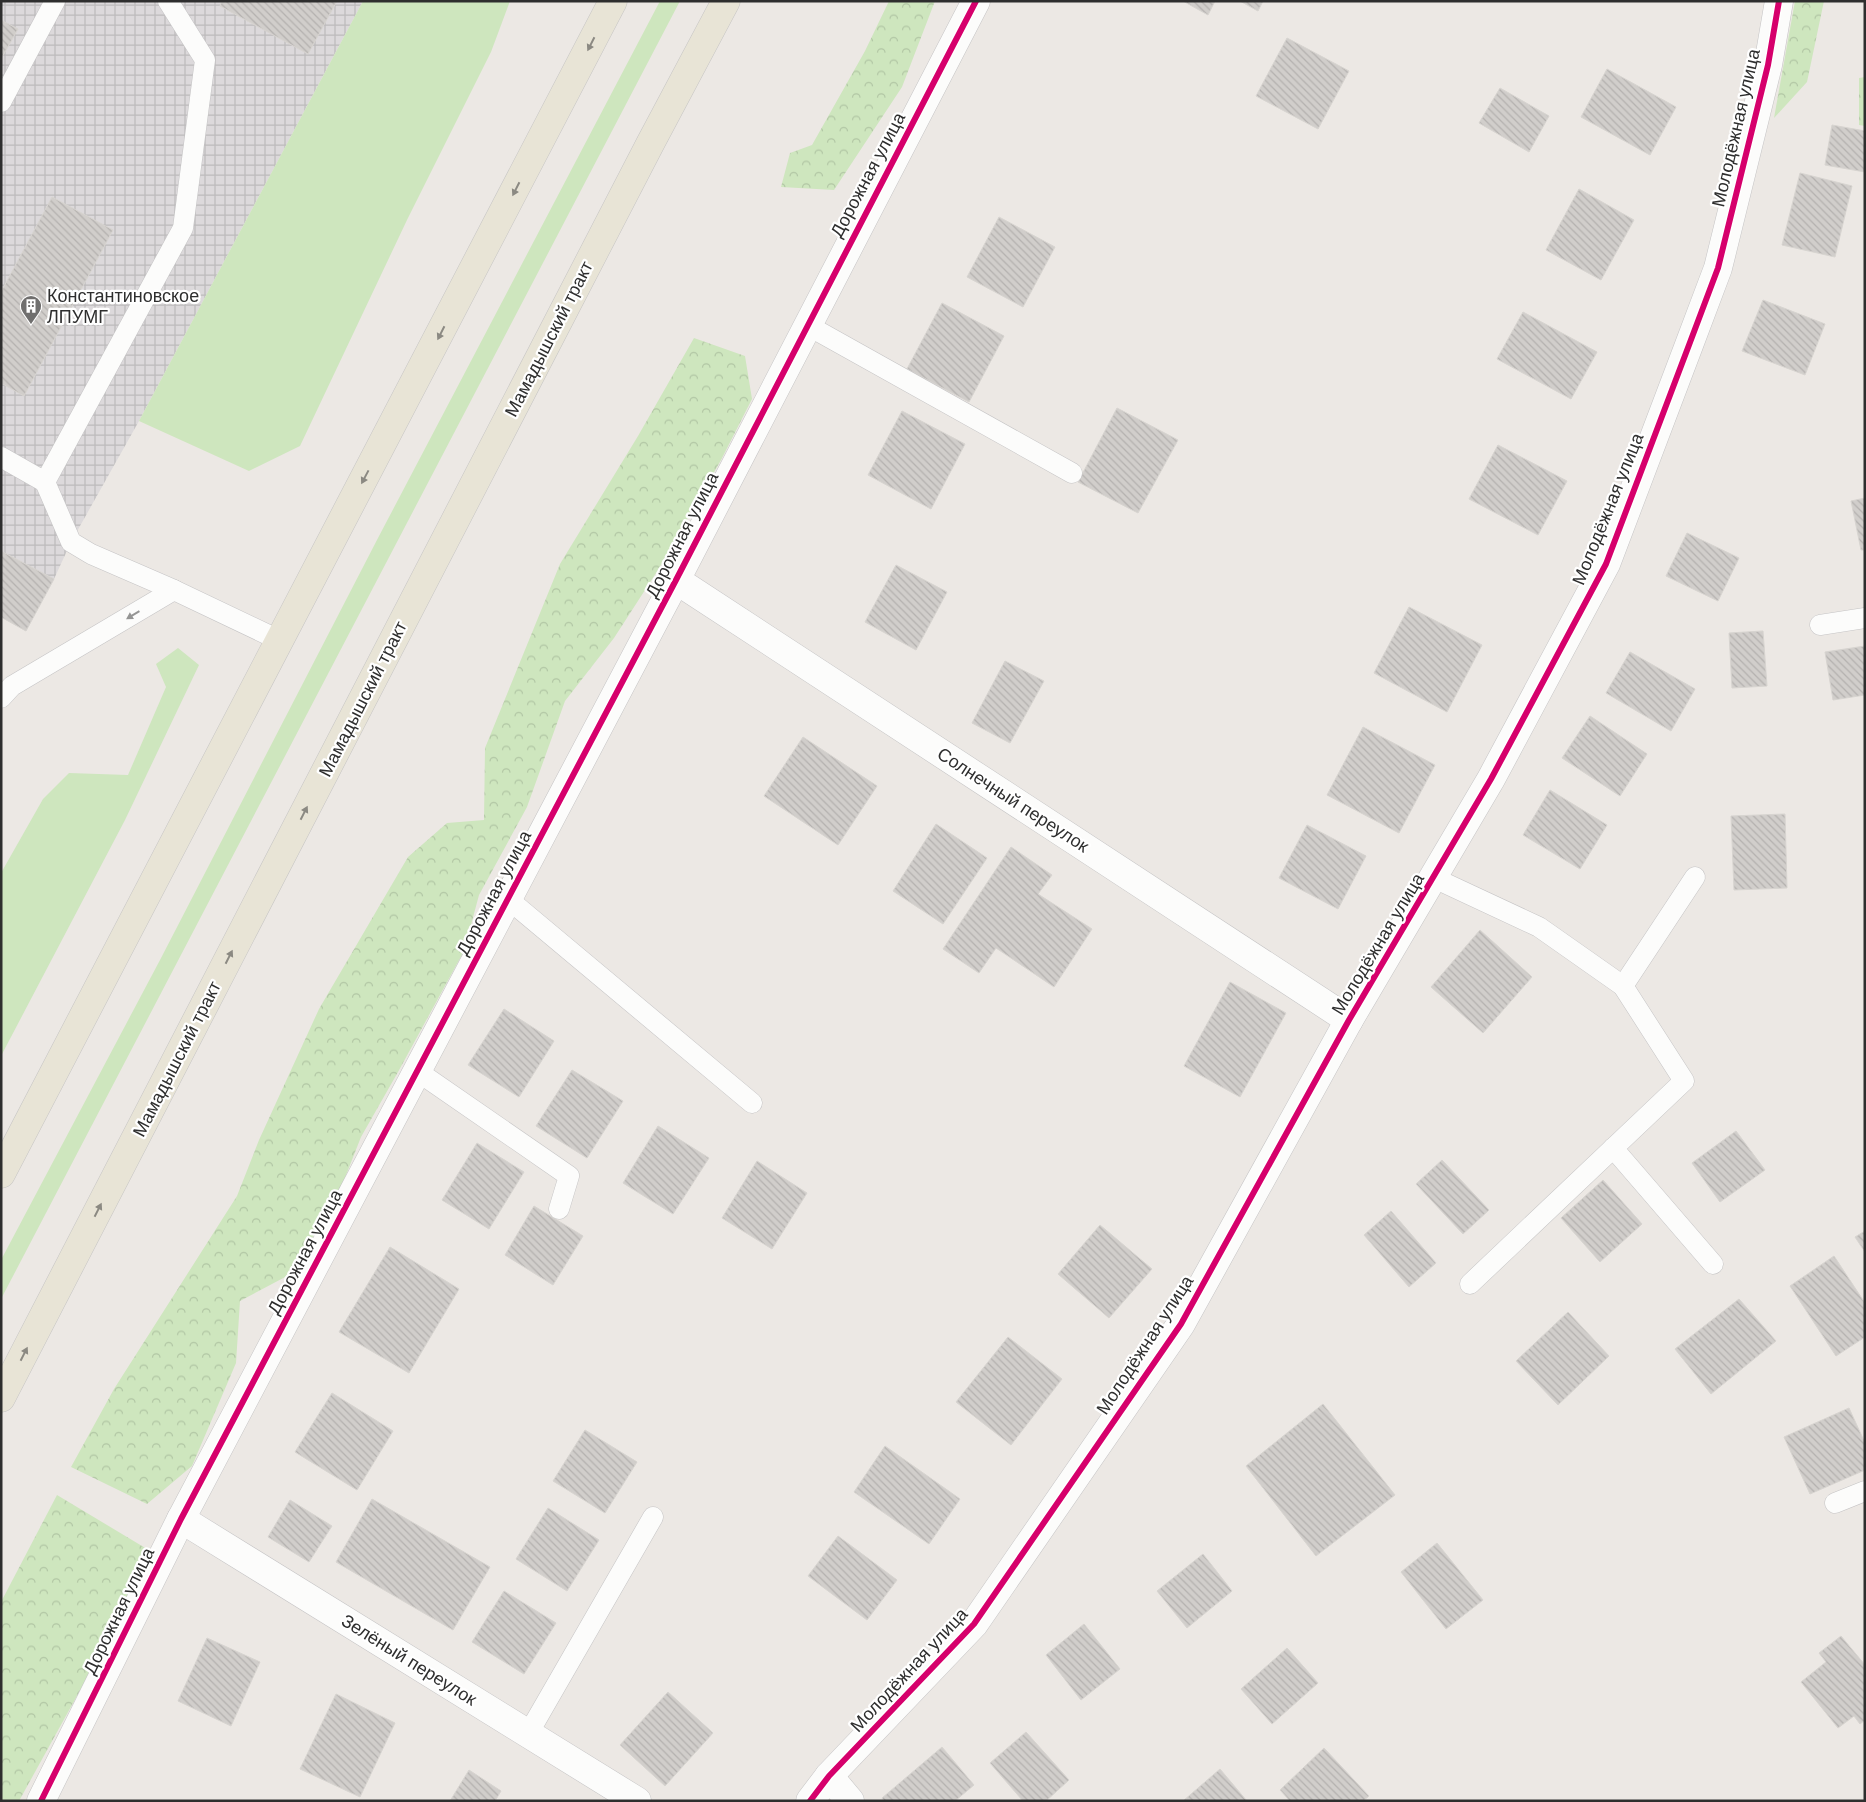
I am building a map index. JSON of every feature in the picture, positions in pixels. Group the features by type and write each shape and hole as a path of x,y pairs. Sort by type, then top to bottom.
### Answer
{"main road":[{"path":"1,1174 613,1"},
{"name":"Мамадышский тракт","path":"1,1398 650,144 726,1"}],"street":[{"name":"Дорожная улица","path":"41,1801 181,1519 676,580 976,1"},
{"name":"Молодёжная улица","path":"810,1801 829,1776 974,1624 1181,1324 1349,1020 1491,779 1606,564 1718,268 1768,65 1779,1"},
{"name":"Солнечный переулок","path":"676,580 1349,1020"},
{"name":"Зелёный переулок","path":"181,1519 637,1801"},
{"path":"829,1776 850,1801"}],"lane":[{"path":"1,102 56,1"},
{"path":"45,482 183,228 204,60 168,1"},
{"path":"807,326 1072,473"},
{"path":"1,457 45,482 71,542 91,554 174,590 280,640"},
{"path":"1,698 12,686 174,590"},
{"path":"1820,625 1865,618"},
{"path":"1623,986 1695,877"},
{"path":"1434,878 1540,927 1623,986 1684,1081 1470,1284"},
{"path":"508,899 752,1103"},
{"path":"418,1070 570,1176 559,1209"},
{"path":"1613,1148 1713,1264"},
{"path":"1835,1502 1865,1491"},
{"path":"528,1734 653,1517"}],"shaded area":[{"path":"1,1 363,1 139,421 71,542 54,579 26,631 1,617"}],"green space":[{"path":"363,1 510,1 491,52 407,220 300,446 249,471 139,421"},
{"path":"660,1 680,1 1,1299 1,1260 160,960 378,538"},
{"path":"889,1 935,1 902,87 834,190 781,187 790,153 812,145 865,51"},
{"path":"1795,1 1824,1 1807,82 1774,118"},
{"path":"1865,77 1865,126 1859,125 1859,78"},
{"path":"694,338 745,356 752,399 721,460 658,570 614,638 565,701 527,807 479,895 464,951 361,1137 337,1198 289,1275 240,1301 236,1363 192,1466 147,1504 71,1467 114,1389 237,1196 259,1140 319,1009 408,857 447,823 484,820 485,748 560,564 638,436"},
{"path":"178,648 199,665 125,820 1,1056 1,873 43,799 69,773 128,775 166,687 156,664"},
{"path":"57,1495 152,1552 94,1665 19,1801 1,1801 1,1602"}],"building":[{"path":"222,1 337,1 308,54 220,6"},
{"path":"1183,1 1215,1 1208,15"},
{"path":"1240,1 1263,1 1258,11"},
{"path":"1,20 18,29 1,59"},
{"path":"1287,38 1349,71 1318,129 1256,96"},
{"path":"1607,69 1676,107 1650,155 1581,117"},
{"path":"1500,88 1549,116 1529,152 1479,123"},
{"path":"1832,125 1865,131 1865,172 1825,165"},
{"path":"1800,173 1852,186 1835,257 1782,245"},
{"path":"1579,189 1634,220 1601,280 1546,250"},
{"name":"Константиновское ЛПУМГ","path":"52,197 113,230 24,396 1,383 1,292"},
{"path":"999,217 1055,247 1023,307 967,277"},
{"path":"1763,300 1825,324 1805,375 1742,351"},
{"path":"942,303 1004,336 969,402 907,369"},
{"path":"1523,312 1597,352 1571,399 1497,359"},
{"path":"1117,408 1178,440 1138,513 1078,482"},
{"path":"902,411 965,444 931,509 868,475"},
{"path":"1498,445 1567,481 1538,535 1469,499"},
{"path":"1865,498 1865,550 1861,550 1851,501"},
{"path":"1687,533 1739,558 1718,601 1666,576"},
{"path":"1,551 54,579 26,631 1,617"},
{"path":"896,565 947,592 916,650 865,622"},
{"path":"1409,607 1482,645 1447,712 1374,673"},
{"path":"1763,631 1767,686 1732,688 1729,633"},
{"path":"1865,646 1865,695 1833,700 1825,652"},
{"path":"1630,652 1695,689 1671,731 1606,693"},
{"path":"1005,661 1044,681 1010,743 972,723"},
{"path":"1590,716 1647,754 1620,796 1562,758"},
{"path":"1363,727 1435,765 1399,833 1327,795"},
{"path":"803,737 877,786 838,845 764,796"},
{"path":"1550,790 1607,825 1580,869 1523,835"},
{"path":"1785,814 1787,888 1734,890 1731,816"},
{"path":"936,824 987,858 943,924 893,891"},
{"path":"1307,825 1366,856 1338,909 1279,878"},
{"path":"1011,847 1052,875 1038,894 1092,929 1054,987 996,948 979,973 943,949"},
{"path":"1480,930 1532,977 1483,1033 1431,987"},
{"path":"1230,982 1286,1013 1240,1097 1184,1066"},
{"path":"504,1009 554,1041 519,1097 468,1065"},
{"path":"572,1070 623,1101 587,1158 536,1126"},
{"path":"658,1126 709,1158 673,1214 623,1183"},
{"path":"1736,1131 1765,1170 1720,1202 1692,1163"},
{"path":"477,1143 524,1172 489,1229 442,1200"},
{"path":"1442,1160 1489,1210 1463,1234 1416,1184"},
{"path":"757,1161 807,1193 772,1249 722,1218"},
{"path":"1603,1180 1642,1224 1600,1262 1561,1218"},
{"path":"534,1206 583,1236 553,1285 505,1255"},
{"path":"1391,1211 1436,1263 1409,1287 1364,1235"},
{"path":"1100,1225 1152,1269 1109,1318 1058,1274"},
{"path":"1865,1231 1865,1252 1855,1237"},
{"path":"390,1247 459,1289 409,1373 339,1332"},
{"path":"1834,1256 1865,1303 1865,1337 1836,1356 1790,1286"},
{"path":"1739,1299 1776,1341 1711,1394 1675,1349"},
{"path":"1568,1312 1609,1356 1558,1405 1516,1361"},
{"path":"1008,1337 1062,1379 1011,1445 956,1402"},
{"path":"332,1393 393,1431 357,1490 295,1452"},
{"path":"1323,1404 1395,1495 1316,1556 1246,1466"},
{"path":"1849,1408 1865,1443 1865,1470 1810,1494 1784,1437"},
{"path":"585,1430 637,1462 605,1513 553,1481"},
{"path":"885,1446 960,1499 929,1544 854,1492"},
{"path":"372,1499 490,1567 453,1630 336,1562"},
{"path":"290,1500 332,1526 309,1562 268,1537"},
{"path":"548,1508 599,1540 567,1591 516,1559"},
{"path":"838,1536 897,1580 867,1620 808,1576"},
{"path":"1437,1543 1483,1600 1446,1629 1401,1572"},
{"path":"1203,1554 1232,1591 1187,1628 1157,1591"},
{"path":"504,1591 556,1623 524,1674 472,1642"},
{"path":"1084,1624 1120,1669 1081,1700 1046,1655"},
{"path":"1841,1636 1865,1665 1865,1720 1860,1724 1854,1716 1838,1728 1801,1682 1826,1662 1819,1653"},
{"path":"207,1638 260,1662 231,1726 178,1701"},
{"path":"1287,1648 1318,1683 1272,1724 1241,1689"},
{"path":"668,1692 713,1733 665,1786 620,1745"},
{"path":"336,1694 395,1723 360,1797 300,1769"},
{"path":"1026,1732 1069,1780 1046,1801 1023,1801 990,1763"},
{"path":"942,1747 974,1785 955,1801 884,1801 882,1798"},
{"path":"1324,1748 1369,1796 1363,1801 1290,1801 1280,1790"},
{"path":"1220,1769 1247,1801 1183,1801"},
{"path":"469,1770 501,1791 495,1801 450,1801"}],"cycle path":[{"path":"41,1801 181,1519 676,580 976,1"},
{"path":"810,1801 829,1776 974,1624 1181,1324 1349,1020 1491,779 1606,564 1718,268 1768,65 1779,1"}],"place":[{"name":"Константиновское ЛПУМГ","path":"31,325"}]}
